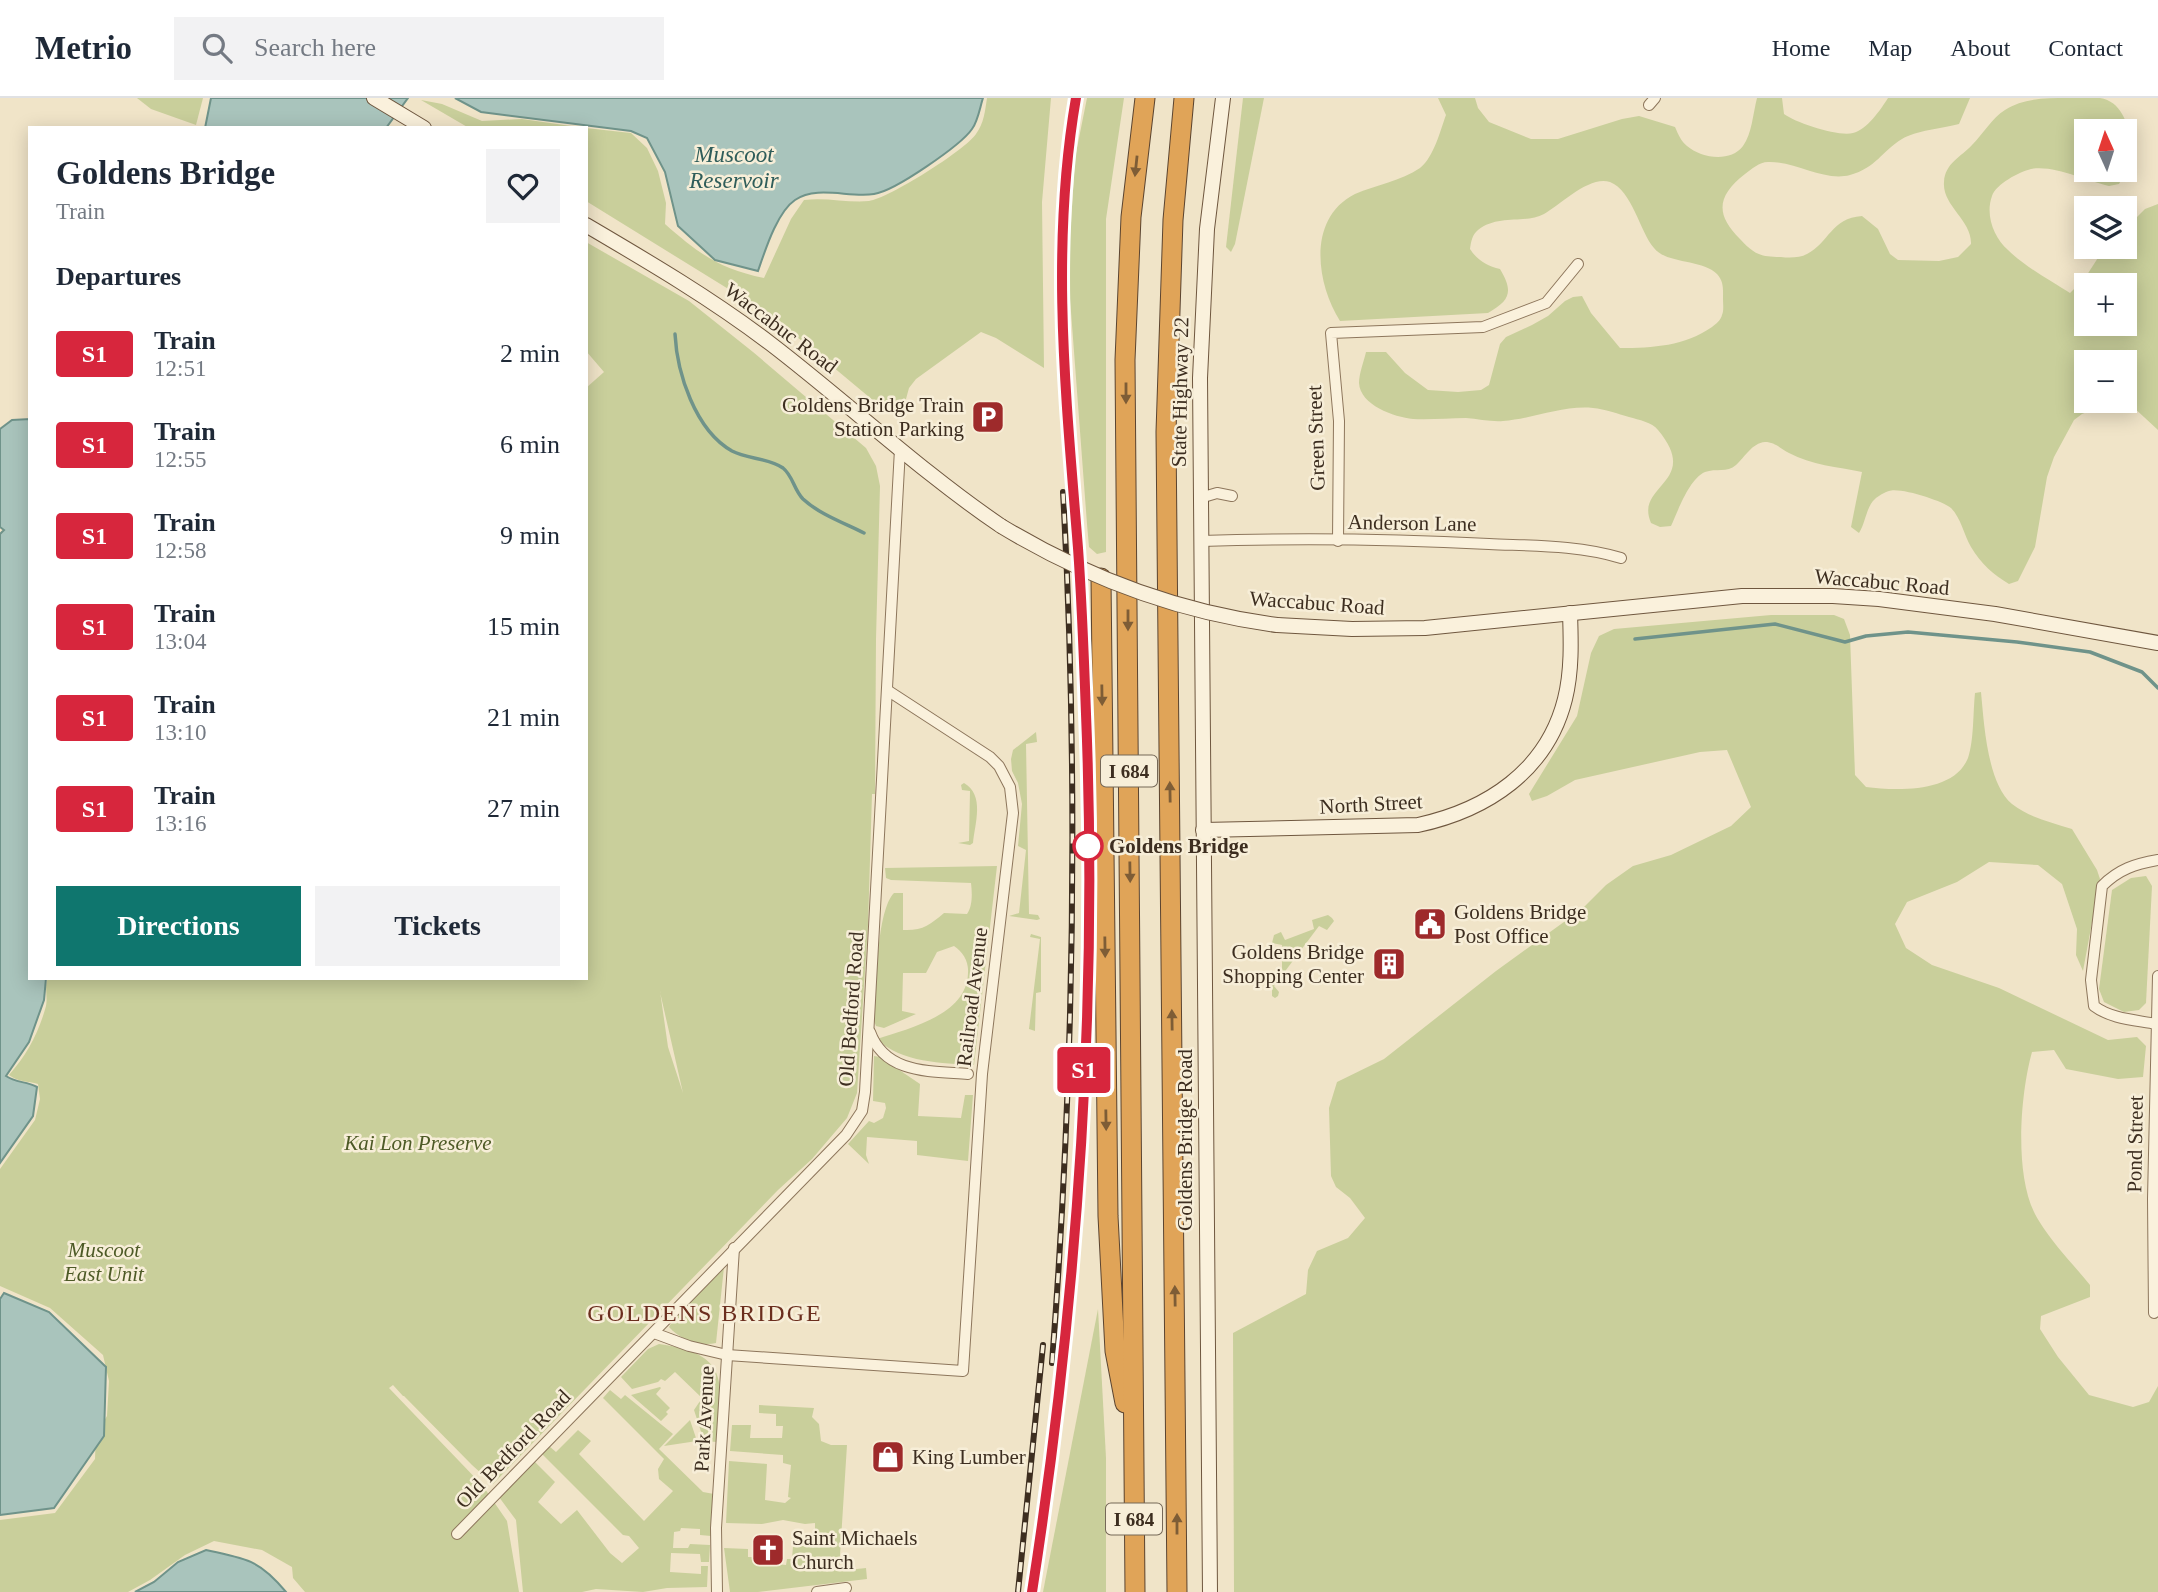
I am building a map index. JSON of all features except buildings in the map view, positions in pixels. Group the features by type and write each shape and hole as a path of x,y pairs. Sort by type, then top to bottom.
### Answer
{"highway":[{"name":"I 684","path":"1135,1592 1125,360 1131,217 1144,98"},
{"name":"I 684","path":"1177,1592 1166,432 1173,220 1184,98"},
{"path":"1101,578 1108,1192 1115,1351 1133,1446"}],"main road":[{"path":"374,98 421,126"},
{"name":"State Highway 22","path":"1202,688 1200,378 1204,276 1212,179 1223,98"},
{"name":"Waccabuc Road","path":"588,226 741,321 974,508 1001,526 1044,551 1101,578 1173,604 1211,614 1277,625 1387,629 1451,626 1742,596 1833,596 1995,614 2158,643"},
{"name":"North Street","path":"1203,830 1418,825 1444,819 1490,800 1531,762 1558,721 1569,673 1570,613"},
{"name":"Goldens Bridge Road","path":"1202,688 1210,1592"}],"street":[{"name":"Green Street","path":"1338,541 1339,421 1331,333 1483,327 1546,303 1578,264"},
{"name":"Old Bedford Road","path":"457,1534 846,1135 862,1111 878,875 881,766 900,449"},
{"path":"1200,498 1217,493 1232,496"},
{"name":"Anderson Lane","path":"1200,541 1463,542 1570,548 1621,558"},
{"name":"Railroad Avenue","path":"727,1355 963,1371 982,1074 1013,800 1005,775 990,757 887,690"},
{"path":"2156,1024 2100,1011 2094,1006 2091,980 2102,886 2112,876 2132,865 2158,860"},
{"name":"Pond Street","path":"2154,1313 2158,976"},
{"path":"867,1026 875,1046 887,1059 903,1066 968,1074"},
{"name":"Park Avenue","path":"717,1592 716,1536 734,1248"},
{"path":"654,1333 689,1346 727,1355"},
{"path":"817,1592 846,1588"}],"green space":[{"path":"137,98 203,98 196,125 151,109"},
{"path":"987,98 1051,98 1042,202 1044,368 996,338 981,332 916,379 909,388 903,410 895,413 881,407 772,316 588,202 588,128 631,133 647,148 658,171 666,203 665,224 689,244 722,265 764,278 791,219 804,200 869,201 879,198 908,183 957,151 976,134"},
{"path":"1087,98 1124,98 1106,219 1106,552 1097,554 1089,547 1068,272 1075,158"},
{"path":"1243,98 1264,98 1235,244 1231,252 1226,247"},
{"path":"1438,98 1475,98 1478,108 1489,122 1531,139 1558,139 1639,116 1675,127 1683,142 1693,150 1707,156 1723,157 1737,151 1746,141 1757,98 1782,98 1784,114 1790,118 1847,134 1863,128 1888,98 1970,98 1959,124 1908,136 1859,172 1830,176 1789,165 1765,162 1736,182 1729,190 1723,205 1723,213 1732,230 1758,254 1791,258 1804,255 1821,244 1843,221 1862,216 1878,229 1890,254 1898,260 1939,261 1958,257 1971,244 1967,228 1945,191 1945,175 1950,165 1996,117 2012,106 2035,100 2100,98 2109,101 2124,119 2074,119 2074,175 2041,168 2031,169 2008,179 1992,196 1990,218 1995,233 2014,256 2070,293 2074,289 2074,336 2137,336 2137,273 2088,273 2097,259 2137,259 2137,217 2145,209 2158,204 2158,430 2137,411 2137,350 2074,350 2074,413 2084,413 2074,420 2054,457 2047,477 2035,547 2018,581 2009,584 1979,559 1957,517 1946,505 1911,493 1894,490 1887,492 1872,502 1859,533 1851,527 1862,472 1806,460 1772,443 1756,445 1733,467 1705,472 1699,476 1685,496 1671,526 1660,527 1651,523 1648,510 1651,499 1671,472 1673,461 1670,448 1658,430 1649,423 1593,408 1570,408 1499,421 1466,418 1413,419 1388,413 1372,404 1361,391 1359,379 1366,352 1386,352 1405,373 1428,390 1481,390 1489,385 1500,344 1506,337 1548,316 1573,297 1582,296 1591,313 1620,348 1680,342 1702,333 1721,319 1723,286 1717,274 1703,266 1660,253 1649,241 1624,193 1618,186 1602,181 1585,186 1537,217 1494,222 1476,232 1470,249 1483,262 1500,269 1508,289 1508,294 1501,304 1488,313 1340,321 1325,288 1320,252 1329,219 1340,205 1355,194 1397,180 1420,168 1433,151 1446,115"},
{"path":"421,100 442,104 482,121 522,119 571,126 466,126"},
{"path":"2096,182 2120,182 2109,186"},
{"path":"588,243 689,301 866,448 876,466 880,486 875,794 872,794 868,925 857,1093 847,1118 812,1159 778,1190 493,1484 393,1385 389,1388 483,1486 507,1521 519,1592 305,1592 293,1578 292,1567 262,1550 214,1541 185,1555 128,1592 0,1592 0,1520 55,1513 95,1459 96,1434 107,1416 109,1381 103,1355 50,1308 0,1286 0,1169 35,1120 40,1099 38,1084 9,1075 32,1043 40,1025 46,1006 47,980 588,980 588,386 604,372 588,353","holes":["660,994 683,1093 668,1047"]},
{"path":"1771,615 1834,615 1844,619 1850,635 1855,775 1866,787 1908,789 1938,784 1951,778 1968,758 1975,693 1981,692 1988,752 1997,782 2004,794 2012,804 2026,813 2072,829 2097,870 2100,879 2083,971 2076,955 2077,929 2062,884 2038,865 1989,862 1957,882 1907,902 1895,924 1906,948 1932,965 1999,988 2108,1040 2137,1037 2146,1046 2143,1077 2118,1079 2066,1069 2054,1050 2032,1052 2024,1091 2021,1138 2025,1184 2031,1204 2050,1238 2090,1285 2090,1297 2041,1316 2040,1329 2058,1357 2089,1395 2133,1407 2149,1402 2158,1386 2158,1592 1234,1592 1233,1333 1306,1294 1308,1270 1317,1251 1348,1238 1365,1218 1350,1198 1336,1187 1331,1176 1329,1108 1337,1082 1384,1059 1496,971 1582,909 1606,885 1633,866 1671,855 1731,826 1751,807 1727,750 1700,752 1575,780 1532,801 1529,794 1577,716 1591,653 1599,636 1614,629"},
{"path":"1036,732 1037,742 1026,744 1029,914 1038,915 1040,919 1037,920 1009,916 1019,913 1026,850 1018,846 1022,804 1011,759 1013,750"},
{"path":"964,783 975,795 977,802 973,843 970,845 958,843 969,841 970,791 962,790 961,785"},
{"path":"997,866 974,1065 923,1060 887,1047 877,1039 934,1018 947,1009 958,999 965,987 968,973 965,958 954,946 937,952 926,973 903,973 902,1011 916,1014 884,1028 876,1026 874,1021 878,953 888,903 894,893 903,893 903,930 910,930 925,926 944,913 967,914 972,895 971,883 891,880 886,878 885,868"},
{"path":"2146,876 2152,886 2146,1003 2139,1010 2124,1012 2104,1002 2099,989 2112,890 2131,878"},
{"path":"1328,915 1334,921 1327,930 1319,926 1274,986 1279,992 1275,998 1272,996 1272,976 1278,975 1282,969 1282,945 1272,943 1274,935 1281,932 1285,940 1314,929 1312,920"},
{"path":"1031,934 1041,937 1041,992 1036,993 1035,1031 1029,1029 1040,939 1030,937"},
{"path":"874,1056 880,1057 920,1084 918,1116 961,1118 965,1095 973,1095 968,1161 917,1155 917,1141 867,1137 866,1155 869,1164 848,1144 869,1121 874,1123 883,1118 886,1108 885,1103 873,1101"},
{"path":"724,1267 716,1343 697,1343 678,1335 669,1327 675,1317"},
{"path":"1098,1309 1106,1458 1106,1592 1043,1592"},
{"path":"659,1344 699,1355 717,1374 720,1403 717,1442 704,1441 694,1410 702,1398 675,1372 665,1381 661,1379 632,1389 621,1377 648,1349"},
{"path":"660,1387 656,1394 670,1408 661,1421 631,1395"},
{"path":"610,1390 621,1399 625,1395 673,1434 659,1449 703,1492 714,1494 711,1536 700,1535 700,1529 681,1528 680,1531 674,1532 673,1548 688,1548 690,1544 710,1545 709,1562 701,1562 700,1554 671,1553 670,1572 701,1574 701,1566 708,1566 707,1587 667,1588 643,1592 596,1589 582,1592 523,1592 516,1520 499,1497 534,1461 555,1482 538,1502 561,1524 577,1510 610,1553 622,1563 639,1548 541,1453 549,1446 556,1452 578,1430 591,1441 579,1454 644,1521 673,1491 659,1479 658,1469 664,1459 603,1398"},
{"path":"759,1405 814,1408 812,1417 819,1424 821,1441 831,1445 847,1445 839,1571 866,1568 867,1579 758,1592 730,1592 724,1548 748,1549 748,1557 776,1558 776,1564 786,1565 787,1559 792,1559 793,1546 815,1546 815,1523 783,1520 762,1524 726,1523 729,1461 767,1464 765,1500 785,1503 791,1498 788,1497 791,1465 783,1463 783,1455 730,1451 732,1425 751,1425 750,1438 782,1438 783,1426 776,1426 776,1414 759,1413"},
{"path":"690,1420 697,1441 664,1446"}],"water":[{"path":"211,98 408,98 387,126 205,126"},
{"name":"Muscoot Reservoir","path":"455,98 983,98 972,129 927,166 897,185 874,194 813,193 795,200 777,222 758,271 715,260 678,226 665,172 647,138 631,131 481,112"},
{"path":"28,419 28,980 46,980 44,1000 29,1042 6,1076 37,1087 33,1116 0,1163 0,534 4,530 0,527 0,429 12,420"},
{"path":"4,1293 49,1312 106,1367 104,1436 54,1508 0,1515 0,1299"},
{"path":"206,1550 251,1562 268,1573 286,1592 135,1592 154,1582 178,1562"}],"waterway":[{"path":"675,334 680,366 690,399 698,415 719,442 738,454 771,462 783,468 809,504 864,533"},
{"path":"1635,639 1775,624 1845,642 1866,636 1908,632 2017,642 2090,652 2142,672 2158,688"}],"railway":[{"path":"1032,1592 1061,1374 1080,1154 1085,1044 1089,824 1086,714 1065,379 1061,267 1067,154 1075,98"},
{"path":"1052,1363 1065,1146 1072,928 1071,710 1063,492"},
{"path":"1018,1592 1043,1345"}],"train":[{"name":"S1","path":"1032,1592 1053,1448 1076,1210 1087,967 1087,717 1061,310 1061,240 1065,177 1076,98"}],"place":[{"name":"Goldens Bridge Train Station Parking","path":"988,417"},
{"name":"Goldens Bridge","path":"1088,846"},
{"name":"Goldens Bridge Post Office","path":"1430,924"},
{"name":"Goldens Bridge Shopping Center","path":"1389,964"},
{"name":"King Lumber","path":"888,1457"},
{"name":"Saint Michaels Church","path":"768,1550"}],"district":[{"name":"GOLDENS BRIDGE","path":"705,1313"}],"park label":[{"name":"Kai Lon Preserve","path":"418,1143"},
{"name":"Muscoot East Unit","path":"104,1262"}]}
